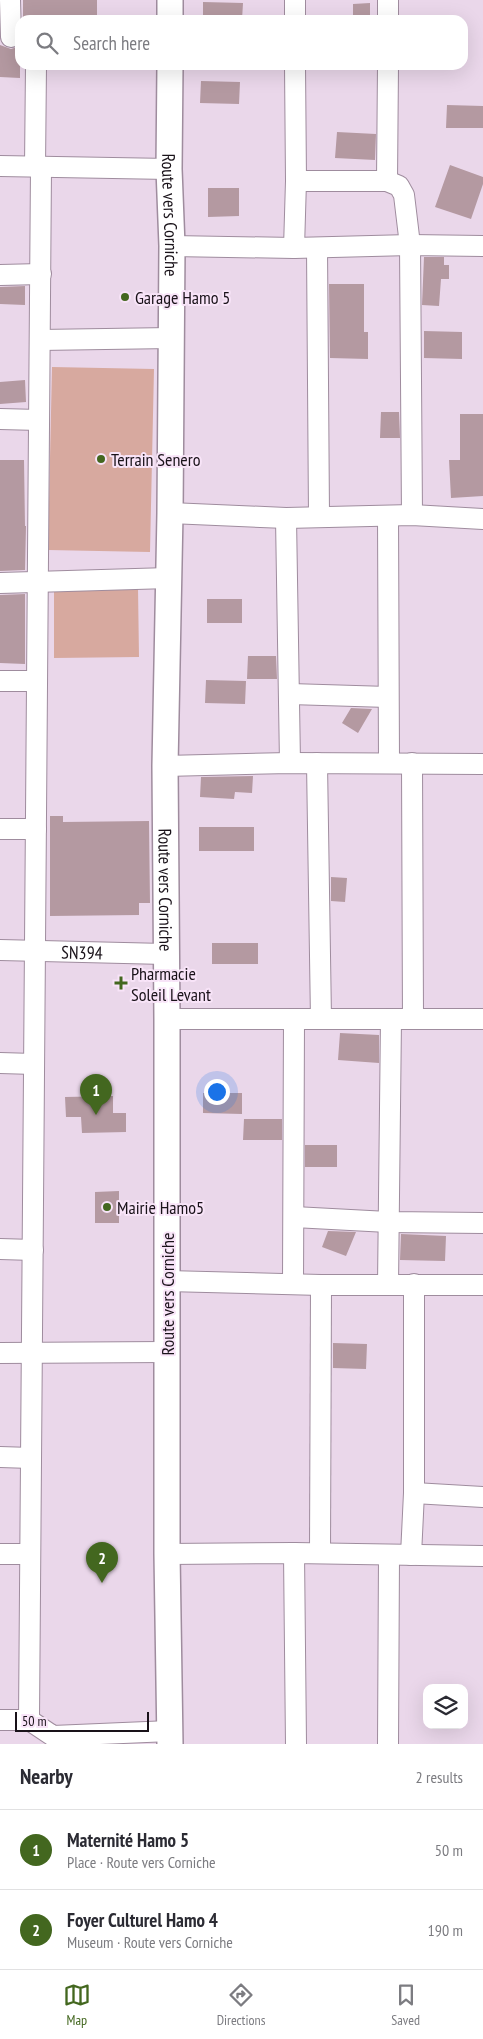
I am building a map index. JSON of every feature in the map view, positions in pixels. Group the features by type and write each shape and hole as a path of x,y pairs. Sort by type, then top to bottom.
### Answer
{"main road":[{"path":"170,0 170,15"},
{"name":"Route vers Corniche","path":"170,70 169,169 172,246 170,513 165,766 165,954 167,1020 167,1554 170,1738"}],"street":[{"path":"10,0 10,37"},
{"path":"295,0 295,15"},
{"path":"388,0 388,15"},
{"path":"29,1720 41,274 36,70"},
{"path":"294,248 296,181 295,70"},
{"path":"387,181 388,70"},
{"path":"0,166 169,169"},
{"path":"296,181 387,181 399,186 404,195 410,245 412,515"},
{"path":"172,246 294,248 410,245 483,246"},
{"path":"316,248 319,516"},
{"path":"0,275 41,274"},
{"path":"40,340 171,338"},
{"path":"0,419 39,420"},
{"path":"170,513 286,518 412,515 483,519"},
{"path":"388,516 388,763"},
{"path":"286,518 290,763"},
{"path":"0,583 169,578"},
{"path":"0,681 37,681"},
{"path":"290,694 388,697"},
{"path":"165,766 290,763 483,764"},
{"path":"317,763 321,1019"},
{"path":"412,763 413,1019"},
{"path":"0,829 36,829"},
{"name":"SN394","path":"0,950 165,954"},
{"path":"293,1284 294,1019"},
{"path":"388,1285 391,1019"},
{"path":"167,1020 483,1019"},
{"path":"0,1062 34,1064"},
{"path":"294,1217 388,1222 483,1223"},
{"path":"0,1250 33,1250"},
{"path":"167,1281 321,1285 483,1285"},
{"path":"412,1555 414,1493 414,1284"},
{"path":"320,1553 321,1285"},
{"path":"0,1353 167,1352"},
{"path":"0,1458 31,1458"},
{"path":"414,1493 483,1497"},
{"path":"294,1553 296,1744"},
{"path":"167,1554 320,1553 389,1556 483,1556"},
{"path":"0,1554 30,1554"},
{"path":"388,1744 389,1556"},
{"path":"0,1720 29,1720 53,1736 170,1738"}],"shaded area":[{"name":"Terrain Senero","path":"52,367 154,369 150,552 48,550"},
{"path":"138,588 139,657 54,658 54,589"}],"building":[{"path":"23,0 97,0 97,15 23,15"},
{"path":"203,2 243,3 242,15 203,15"},
{"path":"370,3 370,15 353,15 353,4"},
{"path":"0,45 11,49 15,48 15,70 20,70 20,78 0,77"},
{"path":"201,81 240,82 239,104 200,103"},
{"path":"447,105 483,106 483,128 446,128"},
{"path":"337,132 376,134 375,160 335,158"},
{"path":"450,165 483,177 483,184 471,219 435,207"},
{"path":"208,188 239,188 239,216 208,217"},
{"path":"424,257 444,257 444,265 449,265 449,279 441,279 439,306 422,305"},
{"path":"329,284 364,284 364,332 368,332 368,359 330,358"},
{"path":"25,286 25,305 0,304 0,287"},
{"path":"424,331 462,332 462,359 424,358"},
{"path":"25,380 26,402 0,404 0,382"},
{"path":"381,412 399,412 400,438 380,438"},
{"path":"460,414 483,414 483,496 451,498 449,460 460,460"},
{"path":"0,460 24,460 25,570 0,571"},
{"path":"25,594 25,664 0,663 0,595"},
{"path":"207,599 242,599 242,623 207,623"},
{"path":"248,656 276,656 277,679 247,679"},
{"path":"206,680 246,681 245,704 205,703"},
{"path":"351,708 372,709 358,733 342,723"},
{"path":"253,776 252,793 235,792 234,799 200,797 201,777"},
{"path":"50,816 63,816 63,822 149,821 150,903 139,903 139,915 50,916"},
{"path":"199,827 254,827 254,851 199,851"},
{"path":"331,877 347,878 345,902 331,901"},
{"path":"212,943 258,943 258,964 212,964"},
{"path":"340,1033 379,1035 379,1063 338,1060"},
{"path":"203,1093 242,1093 242,1114 203,1113"},
{"path":"113,1096 113,1113 126,1113 126,1132 82,1133 81,1117 66,1117 65,1097"},
{"path":"244,1119 282,1119 282,1140 243,1140"},
{"path":"305,1145 337,1145 337,1167 305,1167"},
{"name":"Mairie Hamo5","path":"119,1191 119,1223 95,1223 95,1192"},
{"path":"328,1231 356,1232 346,1256 322,1247"},
{"path":"401,1234 446,1236 445,1261 400,1260"},
{"path":"333,1343 367,1344 366,1369 333,1368"}],"place":[{"name":"Garage Hamo 5","path":"125,297"},
{"name":"Terrain Senero","path":"101,459"},
{"name":"Pharmacie Soleil Levant","path":"121,983"},
{"name":"Maternité Hamo 5","path":"96,1115"},
{"name":"Mairie Hamo5","path":"107,1207"},
{"name":"Foyer Culturel Hamo 4","path":"102,1583"}]}
